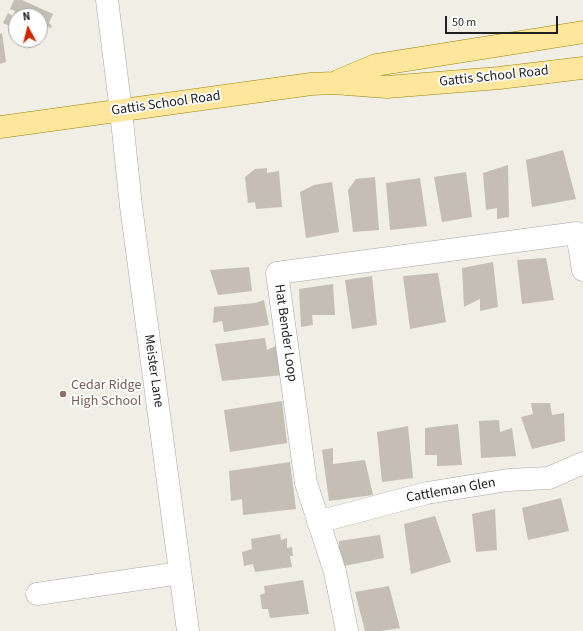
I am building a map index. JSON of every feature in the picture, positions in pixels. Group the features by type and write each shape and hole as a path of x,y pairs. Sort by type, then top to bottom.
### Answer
{"main road":[{"name":"Gattis School Road","path":"333,83 376,65 583,32"},
{"name":"Gattis School Road","path":"0,127 310,84 333,83 387,87 499,78 583,68"}],"street":[{"name":"Meister Lane","path":"107,0 131,206 188,631"},
{"name":"Hat Bender Loop","path":"347,631 335,572 306,483 277,273 577,233 583,270"},
{"name":"Cattleman Glen","path":"318,522 427,492 508,480 549,478 583,463"},
{"path":"37,594 180,573"}],"building":[{"path":"14,0 22,0 40,8 10,8"},
{"path":"48,12 53,14 49,23 52,26 51,28 48,27"},
{"path":"8,13 8,25 3,23"},
{"path":"2,33 6,62 0,64 0,34"},
{"path":"563,150 576,199 532,207 526,160"},
{"path":"508,165 509,217 497,219 497,208 486,210 483,173"},
{"path":"267,168 267,173 279,171 282,207 256,209 255,202 248,203 245,177 255,169"},
{"path":"466,172 472,217 442,222 434,177"},
{"path":"375,177 379,230 353,232 348,190 356,179"},
{"path":"420,178 427,226 390,230 386,183"},
{"path":"332,182 339,232 306,238 300,192 314,185"},
{"path":"546,258 554,300 522,304 517,260"},
{"path":"493,262 498,307 480,311 480,299 464,307 462,268"},
{"path":"249,267 252,291 218,295 210,270"},
{"path":"438,273 446,322 410,329 403,276"},
{"path":"372,276 377,325 352,329 345,280"},
{"path":"333,284 335,315 312,315 313,325 301,327 299,289"},
{"path":"264,300 269,325 224,332 222,321 213,323 214,307 255,303"},
{"path":"265,338 267,350 278,345 283,375 222,381 215,344"},
{"path":"282,401 287,443 230,452 224,410"},
{"path":"531,403 550,403 552,415 564,413 565,441 532,449 521,417 533,414"},
{"path":"499,420 500,432 512,428 516,456 481,458 479,421"},
{"path":"458,424 462,465 437,466 437,455 425,455 425,428"},
{"path":"408,426 413,478 382,482 377,432"},
{"path":"333,448 333,464 365,460 373,495 329,501 322,450"},
{"path":"290,462 296,509 243,515 242,499 231,501 229,471"},
{"path":"561,498 569,531 528,540 522,508"},
{"path":"495,509 497,550 476,552 472,514"},
{"path":"435,516 451,562 411,574 404,524"},
{"path":"280,534 281,540 287,538 287,548 292,547 293,556 290,556 292,567 255,572 253,564 244,566 242,552 252,549 251,539"},
{"path":"380,535 384,558 339,567 339,541"},
{"path":"303,580 309,614 270,618 268,609 262,609 260,595 265,593 264,586"},
{"path":"389,586 400,628 381,631 365,631 355,592"}],"place":[{"name":"Cedar Ridge High School","path":"63,394"}]}
